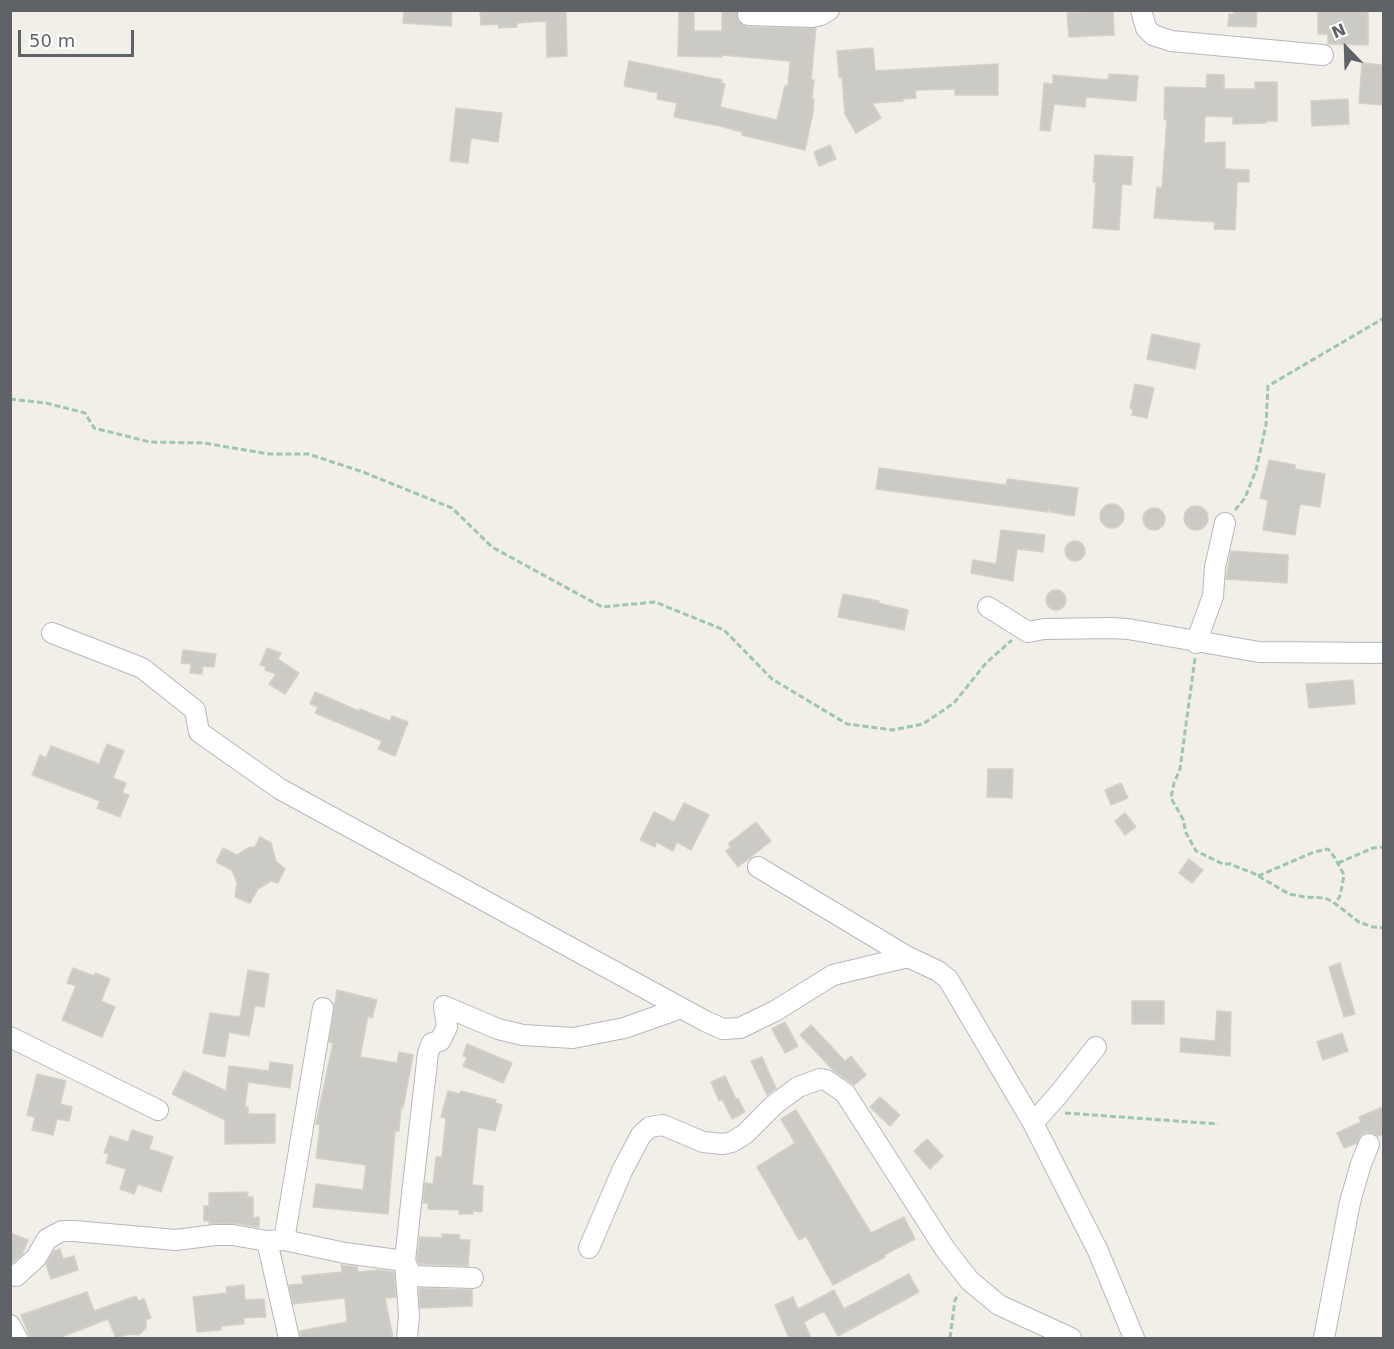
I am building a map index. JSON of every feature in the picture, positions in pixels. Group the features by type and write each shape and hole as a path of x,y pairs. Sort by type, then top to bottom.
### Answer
{"street":[{"path":"748,15 812,17 822,15 829,10"},
{"path":"1141,10 1146,28 1153,35 1171,41 1323,55"},
{"path":"1196,643 1213,596 1215,567 1225,523"},
{"path":"988,607 1028,632 1044,629 1128,629 1196,643 1259,652 1383,653"},
{"path":"52,633 142,668 195,710 199,732 280,789 723,1029 740,1028 775,1011 833,975 908,957"},
{"path":"758,867 908,957 938,971 948,979 1040,1116 1134,1338"},
{"path":"407,1338 409,1316 405,1261 428,1053 432,1043 440,1041 447,1027 444,1006 498,1029 523,1035 563,1038 593,1035 624,1028 681,1008"},
{"path":"289,1338 275,1240 323,1008"},
{"path":"10,1037 158,1110"},
{"path":"1040,1116 1096,1047"},
{"path":"589,1248 640,1135 650,1127 663,1125 703,1142 723,1144 732,1142 745,1134 774,1105 798,1087 820,1079 832,1082 844,1093 945,1249 970,1281 999,1305 1071,1338"},
{"path":"1324,1338 1350,1202 1369,1144"},
{"path":"10,1274 16,1276 36,1258 47,1239 62,1231 91,1231 176,1240 233,1235 405,1261"},
{"path":"405,1261 411,1276 473,1278"},
{"path":"10,1325 17,1338"}],"path":[{"path":"1225,523 1245,498 1256,470 1266,425 1268,386 1383,318"},
{"path":"10,399 85,413 94,428 150,442 204,443 269,454 308,454 363,472 452,508 492,546 602,607 655,602 724,630 772,679 847,724 893,730 923,724 954,703 986,663 1020,633 1044,629"},
{"path":"1196,643 1182,754 1171,798 1184,821 1185,831 1196,851 1223,864 1230,864 1258,876 1289,894 1325,898 1336,903 1359,922 1383,928"},
{"path":"1338,863 1373,848 1383,847"},
{"path":"1258,876 1314,852 1328,849 1344,875 1340,896 1336,903"},
{"path":"1040,1116 1051,1112 1218,1124"},
{"path":"950,1338 955,1300 970,1281"}],"building":[{"path":"404,10 452,10 451,26 403,23"},
{"path":"480,10 566,10 567,56 547,57 546,21 517,23 517,27 499,28 498,24 481,25"},
{"path":"679,10 694,10 694,31 722,31 722,10 737,10 738,21 747,27 816,28 811,80 814,80 813,112 805,150 742,135 742,132 720,126 674,117 677,103 657,99 658,93 624,86 629,61 722,80 721,83 725,84 720,107 777,120 785,86 788,86 790,61 722,55 722,57 678,56"},
{"path":"1084,10 1113,10 1114,35 1069,37 1067,13 1084,12"},
{"path":"1234,10 1257,10 1256,27 1228,26 1229,14 1234,14"},
{"path":"1318,10 1368,10 1368,45 1328,44 1328,34 1318,34"},
{"path":"873,48 875,71 998,64 998,95 955,95 955,89 915,90 916,98 872,103 881,118 856,133 845,114 837,51"},
{"path":"1362,63 1383,65 1383,105 1359,103"},
{"path":"1109,74 1138,76 1136,101 1086,97 1085,107 1054,104 1050,131 1040,130 1044,83 1053,84 1053,75 1108,80"},
{"path":"1207,74 1224,75 1224,89 1255,89 1255,82 1277,82 1277,121 1233,124 1233,117 1205,116 1204,143 1225,142 1225,169 1249,170 1249,182 1237,182 1235,230 1214,229 1215,222 1154,218 1157,187 1162,188 1167,120 1164,119 1165,87 1206,88"},
{"path":"1348,99 1349,124 1312,126 1311,101"},
{"path":"456,108 502,113 498,142 471,138 468,163 450,161"},
{"path":"830,145 836,159 819,166 814,152"},
{"path":"1095,155 1133,157 1131,185 1122,184 1119,230 1093,228"},
{"path":"1152,334 1200,344 1195,369 1147,359"},
{"path":"1135,384 1154,388 1147,418 1132,415 1133,409 1130,408"},
{"path":"1269,460 1295,465 1295,469 1325,474 1320,507 1300,504 1295,535 1263,530 1268,500 1260,498"},
{"path":"879,468 1006,485 1007,479 1078,488 1074,516 1051,512 1049,508 1048,512 876,489"},
{"path":"1112,504 1121,507 1124,516 1121,525 1112,528 1103,525 1100,516 1103,507"},
{"path":"1196,506 1201,507 1207,513 1207,523 1201,529 1196,530 1191,529 1185,523 1184,518 1185,513 1191,507"},
{"path":"1154,508 1162,511 1165,519 1162,527 1154,530 1146,527 1143,519 1146,511"},
{"path":"1001,530 1045,535 1043,552 1017,549 1013,581 971,573 973,560 996,564"},
{"path":"1075,541 1082,544 1085,551 1082,558 1075,561 1068,558 1065,551 1068,544"},
{"path":"1231,551 1288,555 1287,583 1226,579"},
{"path":"1056,590 1063,593 1066,600 1063,607 1056,610 1049,607 1046,600 1049,593"},
{"path":"843,594 879,601 878,603 908,610 904,630 838,617"},
{"path":"267,648 281,653 278,659 299,673 285,694 269,684 276,674 265,670 266,667 260,665"},
{"path":"183,650 216,654 214,667 203,666 202,674 190,673 191,664 181,663"},
{"path":"1353,680 1355,704 1309,708 1306,684"},
{"path":"315,692 359,711 360,709 390,721 392,716 408,722 395,756 378,749 382,741 315,713 318,707 310,704"},
{"path":"107,744 124,751 113,778 126,783 122,793 129,795 120,817 97,808 100,801 32,775 40,755 46,758 51,746 99,764"},
{"path":"988,769 1013,769 1012,798 987,797"},
{"path":"1121,783 1128,798 1111,805 1105,790"},
{"path":"684,803 709,815 691,850 677,842 673,851 657,842 655,847 640,840 654,812 674,822"},
{"path":"1125,813 1136,827 1125,835 1115,821"},
{"path":"756,822 771,841 738,867 726,851 731,847 728,844"},
{"path":"260,837 271,843 276,861 285,869 278,883 271,881 258,889 250,903 235,897 237,883 232,870 216,862 223,848 237,855 248,848 255,847"},
{"path":"1189,859 1203,870 1192,883 1179,873"},
{"path":"1340,963 1355,1014 1344,1017 1329,967"},
{"path":"73,968 110,979 101,1001 115,1007 102,1037 62,1020 76,986 67,983"},
{"path":"248,970 269,974 264,1007 255,1006 249,1036 229,1032 225,1057 203,1053 210,1013 240,1017"},
{"path":"337,990 377,1000 372,1018 368,1016 360,1057 397,1063 399,1052 413,1055 403,1108 401,1107 399,1131 395,1131 388,1214 313,1207 316,1184 363,1190 366,1165 316,1158 320,1125 316,1124 333,1043 329,1042"},
{"path":"1132,1001 1164,1001 1164,1024 1132,1024"},
{"path":"1217,1011 1231,1012 1230,1056 1180,1052 1181,1038 1215,1041"},
{"path":"785,1022 798,1046 785,1053 772,1029"},
{"path":"811,1025 845,1061 851,1056 866,1075 854,1085 833,1070 800,1035"},
{"path":"1342,1033 1348,1051 1323,1060 1317,1042"},
{"path":"467,1044 512,1063 503,1083 463,1066 467,1057 463,1056"},
{"path":"762,1057 776,1088 767,1095 751,1061"},
{"path":"270,1062 293,1065 290,1088 248,1082 245,1107 248,1107 248,1114 275,1114 275,1143 225,1144 225,1120 172,1094 184,1071 226,1091 229,1066 269,1071"},
{"path":"37,1074 66,1081 60,1104 72,1107 69,1121 57,1119 53,1135 32,1130 35,1117 27,1115"},
{"path":"725,1076 745,1112 732,1119 722,1099 719,1101 711,1082"},
{"path":"448,1091 460,1094 461,1091 496,1100 495,1103 502,1105 495,1131 478,1127 472,1185 483,1186 482,1212 459,1214 459,1210 428,1209 428,1203 423,1203 425,1183 433,1184 436,1157 442,1157 446,1118 441,1117"},
{"path":"880,1097 900,1115 890,1126 870,1107"},
{"path":"1383,1107 1383,1134 1378,1136 1367,1132 1361,1135 1357,1143 1344,1148 1337,1133 1361,1122 1359,1117"},
{"path":"796,1110 871,1233 904,1217 915,1239 833,1285 806,1236 799,1240 757,1167 795,1143 781,1119"},
{"path":"132,1130 153,1137 149,1149 173,1157 161,1192 138,1184 134,1194 120,1189 126,1169 106,1163 109,1154 104,1153 110,1136 128,1142"},
{"path":"927,1139 943,1156 930,1169 914,1151"},
{"path":"248,1192 247,1197 253,1197 253,1218 259,1217 259,1227 233,1223 209,1224 209,1221 204,1221 204,1206 209,1206 209,1193"},
{"path":"10,1233 28,1240 22,1255 13,1262 10,1262"},
{"path":"442,1234 460,1235 459,1240 470,1240 468,1266 419,1264 417,1259 420,1237 442,1238"},
{"path":"60,1249 63,1259 74,1256 78,1270 51,1279 46,1264 54,1251"},
{"path":"341,1265 357,1267 358,1272 379,1270 394,1272 396,1297 385,1298 393,1338 301,1338 300,1331 347,1322 345,1298 293,1304 289,1285 303,1284 302,1276 342,1272"},
{"path":"909,1274 919,1292 838,1336 824,1311 804,1322 811,1338 789,1338 775,1305 793,1297 798,1309 834,1290 844,1309"},
{"path":"244,1285 245,1300 264,1299 266,1317 244,1318 244,1324 221,1326 221,1330 197,1332 193,1297 227,1293 226,1287"},
{"path":"419,1288 472,1290 472,1306 420,1308"},
{"path":"87,1292 94,1311 136,1296 138,1301 144,1299 151,1318 146,1320 146,1328 139,1335 130,1334 116,1338 108,1319 59,1338 30,1338 21,1315"}]}
